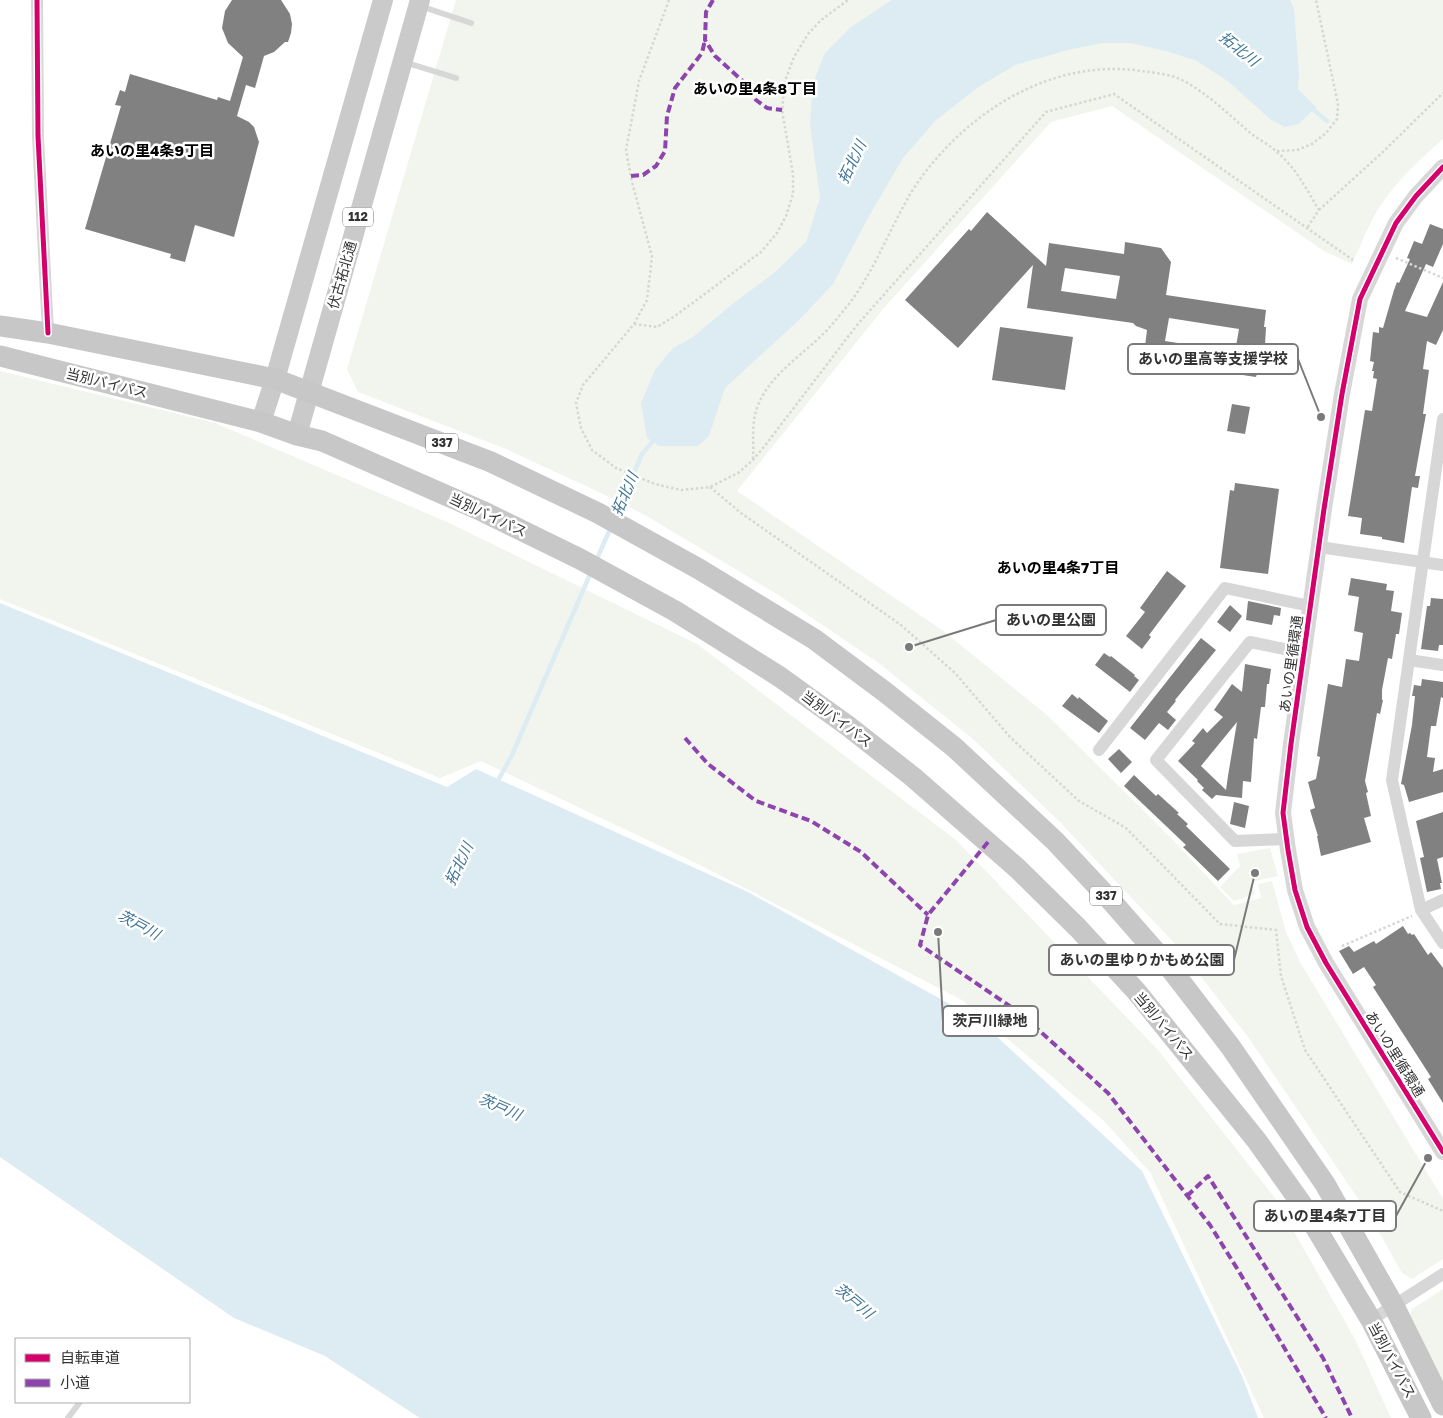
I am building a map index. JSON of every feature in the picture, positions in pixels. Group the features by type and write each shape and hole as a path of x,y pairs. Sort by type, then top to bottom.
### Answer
{"highway":[{"name":"当別バイパス","path":"0,326 48,333 275,379 491,462 613,521 699,569 814,639 954,747 1055,841 1170,968 1230,1046 1325,1184 1394,1306 1443,1405"},
{"name":"当別バイパス","path":"0,356 261,422 322,441 482,511 594,566 675,611 780,677 848,726 913,777 1017,868 1078,928 1136,991 1258,1141 1301,1203 1371,1320 1421,1418"}],"main road":[{"name":"112","path":"261,422 384,0"},
{"name":"伏古拓北通","path":"297,434 420,3"}],"street":[{"path":"37,0 38,136 48,333"},
{"name":"あいの里循環通","path":"1443,167 1416,196 1396,223 1360,298 1342,394 1310,606 1284,813 1286,839 1295,890 1307,927 1326,963 1443,1152"},
{"path":"1443,418 1392,780 1417,913 1443,943"},
{"path":"1319,547 1443,566"},
{"path":"1100,750 1225,588 1310,606"},
{"path":"1286,839 1235,841 1156,760 1250,642 1304,653"},
{"path":"1409,660 1443,666"},
{"path":"1417,913 1443,900"},
{"path":"1371,1320 1443,1274"}],"lane":[{"path":"420,3 471,23"},
{"path":"403,62 456,78"},
{"path":"68,1418 79,1403"}],"path":[{"path":"668,0 639,81 626,150 632,182 652,256 647,300 634,324 583,385 576,403 581,428 592,450 616,468 655,484 681,490 710,487 738,473 753,460 856,325 1046,112 1114,94 1354,260"},
{"path":"634,324 656,327 675,316 761,252 776,234 786,216 793,194 793,174 782,110 785,81 794,57 808,34 821,20 848,0"},
{"path":"1277,151 1297,150 1312,144 1326,133 1337,119 1338,104 1316,0"},
{"path":"753,460 754,420 761,400 777,376 828,329 853,297 872,269 908,196 945,150 972,123 1005,101 1038,84 1067,73 1094,69 1127,69 1180,79 1204,93 1250,133 1277,151 1304,185 1319,210"},
{"path":"1307,228 1319,210 1384,151 1443,93"},
{"path":"1395,258 1443,278"},
{"path":"710,487 741,513 901,625 955,673 1010,737 1079,801 1126,828 1220,924 1276,930 1281,976 1305,1050 1400,1192 1443,1211"},
{"path":"1342,946 1417,913"}],"shaded area":[{"path":"456,0 1443,0 1443,139 1407,172 1391,191 1370,224 1352,264 1324,251 1112,106 1051,122 883,309 737,491 942,630 1047,715 1168,835 1234,905 1261,898 1258,884 1272,881 1286,932 1300,962 1443,1199 1443,1259 1412,1279 1402,1273 1370,1216 1248,1037 1177,946 1060,822 974,740 880,664 777,594 645,515 506,449 358,392 347,369"},
{"path":"0,371 215,423 447,522 697,644 956,840 1158,1050 1275,1198 1356,1341 1391,1418 1264,1418 1150,1172 1104,1121 962,1000 698,864 481,761 440,778 0,599"},
{"path":"1270,848 1278,876 1250,882 1255,894 1234,901 1220,887 1240,866 1237,854"},
{"path":"1443,1289 1443,1384 1410,1316 1412,1309"}],"water":[{"path":"892,0 1290,0 1294,9 1299,74 1298,89 1316,107 1299,124 1285,127 1271,120 1229,82 1197,61 1166,51 1130,43 1102,43 1068,50 1015,65 980,86 936,120 903,158 869,216 833,284 800,319 725,388 709,436 698,446 659,446 647,438 641,403 655,370 673,348 693,337 774,273 806,242 820,198 810,124 813,83 825,53 851,27"},
{"name":"茨戸川","path":"0,603 447,787 476,769 748,892 980,1021 1142,1171 1242,1376 1258,1418 420,1418 325,1356 234,1318 0,1157"}],"building":[{"path":"232,0 281,0 290,14 292,24 288,42 285,42 274,52 264,56 255,88 246,85 237,116 254,127 259,142 234,237 195,225 185,262 170,258 171,254 85,229 121,106 115,105 120,90 125,92 130,74 217,100 218,97 230,101 243,57 228,43 222,28 225,11"},
{"path":"987,212 1046,266 1049,243 1124,254 1125,242 1161,248 1171,262 1166,295 1266,310 1264,327 1266,327 1265,345 1256,377 1162,363 1161,366 1143,363 1147,330 1133,323 1027,308 1033,265 958,348 905,300 969,229 971,231","holes":["1065,268 1120,276 1116,299 1061,291","1169,318 1239,329 1235,352 1165,341"]},
{"path":"1430,224 1443,229 1443,244 1433,267 1426,264 1405,311 1427,317 1443,282 1443,330 1436,345 1427,341 1423,369 1429,370 1423,414 1426,414 1415,476 1420,476 1418,488 1412,487 1404,543 1360,534 1362,518 1348,516 1365,410 1372,411 1377,379 1373,378 1374,362 1370,361 1373,332 1379,333 1379,327 1383,328 1394,290 1410,259 1407,258 1414,241 1422,244"},
{"path":"1000,327 1073,337 1065,390 992,380"},
{"path":"1232,404 1250,407 1245,434 1227,431"},
{"path":"1235,483 1279,489 1268,574 1220,568 1230,490 1234,491"},
{"path":"1167,571 1186,586 1149,635 1151,637 1142,649 1126,636 1145,612 1140,608"},
{"path":"1351,578 1387,584 1386,590 1394,591 1391,611 1402,613 1399,634 1396,634 1392,659 1388,658 1382,690 1383,700 1380,714 1377,713 1365,781 1371,816 1364,818 1371,842 1321,856 1318,836 1310,810 1315,808 1308,782 1316,779 1320,757 1317,756 1328,684 1342,687 1346,659 1359,661 1363,633 1354,631 1359,597 1348,595"},
{"path":"1431,598 1443,599 1443,645 1439,645 1438,651 1421,649 1427,606 1430,606"},
{"path":"1248,601 1281,608 1280,616 1274,615 1272,625 1246,620"},
{"path":"1230,605 1242,616 1230,632 1217,622"},
{"path":"1201,638 1216,650 1167,712 1176,720 1168,730 1159,723 1145,740 1130,728"},
{"path":"1104,653 1111,656 1139,680 1130,692 1095,665"},
{"path":"1245,664 1271,669 1269,684 1267,684 1265,707 1261,707 1257,739 1254,738 1251,782 1243,781 1242,798 1216,795 1212,799 1202,790 1204,788 1198,780 1178,761 1195,743 1192,741 1203,728 1207,733 1223,717 1214,710 1232,684 1242,692","holes":["1237,722 1226,790 1201,766"]},
{"path":"1422,679 1443,682 1443,698 1441,697 1436,726 1431,726 1427,757 1435,758 1433,772 1443,769 1443,792 1409,802 1404,785 1401,784 1412,725 1415,696 1412,696 1414,685 1421,686"},
{"path":"1072,694 1078,699 1079,697 1108,721 1099,733 1062,706"},
{"path":"1119,749 1132,762 1121,773 1108,759"},
{"path":"1134,775 1156,796 1158,794 1179,813 1177,814 1188,824 1186,826 1230,869 1218,881 1183,847 1186,845 1124,786"},
{"path":"1234,802 1249,806 1245,828 1230,824"},
{"path":"1443,812 1443,857 1437,859 1442,883 1440,883 1441,889 1427,892 1420,858 1424,857 1416,821"},
{"path":"1403,926 1408,934 1414,934 1428,955 1431,952 1443,968 1443,1103 1428,1079 1431,1077 1373,987 1376,985 1364,967 1353,974 1339,951 1349,946 1354,952 1374,941 1376,944"}],"waterway":[{"name":"拓北川","path":"1310,107 1327,121"},
{"name":"拓北川","path":"615,517 642,454 656,438"},
{"name":"拓北川","path":"596,561 611,527"},
{"name":"拓北川","path":"496,784 512,755 591,572"}],"marked path":[{"path":"713,0 706,12 705,40 715,56 746,84 756,100 767,108 782,110"},
{"path":"631,176 643,175 656,166 665,151 667,116 675,88 702,53 705,40"},
{"path":"685,738 708,764 756,801 811,821 861,852 928,915"},
{"path":"988,842 928,915 920,945 1020,1013 1108,1093 1210,1225 1326,1418"},
{"path":"1187,1196 1208,1176 1323,1358 1352,1418"}],"cycle path":[{"path":"37,0 38,136 48,333"},
{"path":"1443,167 1416,196 1396,223 1360,299 1342,394 1324,509 1283,813 1295,890 1307,927 1326,963 1443,1152"}],"place":[{"name":"あいの里高等支援学校","path":"1321,417"},
{"name":"あいの里公園","path":"909,647"},
{"name":"あいの里ゆりかもめ公園","path":"1255,873"},
{"name":"茨戸川緑地","path":"938,932"},
{"name":"あいの里4条7丁目","path":"1428,1158"}],"district":[{"name":"あいの里4条8丁目","path":"755,89"},
{"name":"あいの里4条9丁目","path":"152,151"},
{"name":"あいの里4条7丁目","path":"1058,568"}]}
